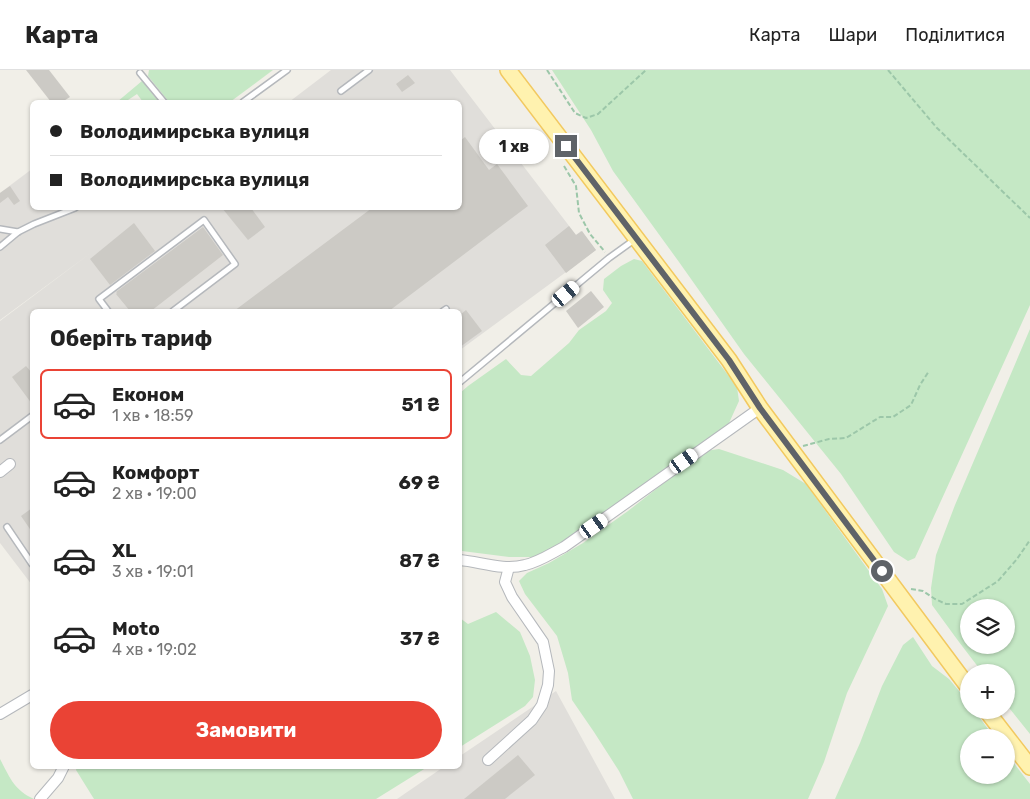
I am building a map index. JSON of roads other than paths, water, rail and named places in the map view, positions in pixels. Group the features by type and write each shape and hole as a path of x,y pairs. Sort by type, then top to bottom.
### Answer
{"main road":[{"path":"508,70 729,360 760,408 960,676"},
{"path":"993,719 1030,767"}],"street":[{"path":"462,560 509,567 525,565 539,560 564,547 760,408"},
{"path":"0,472 10,464"},
{"path":"488,760 532,720 542,705 548,685 549,671 543,642 512,597 506,582 509,567"},
{"path":"0,714 30,696"},
{"path":"40,799 58,778 62,769"}],"lane":[{"path":"246,100 287,70"},
{"path":"341,91 369,70"},
{"path":"140,73 162,100"},
{"path":"0,247 18,232 70,210"},
{"path":"106,309 99,299 204,220 236,264 175,309"},
{"path":"0,229 18,232"},
{"path":"462,380 636,238"},
{"path":"0,440 30,418"},
{"path":"7,527 30,561"}]}
